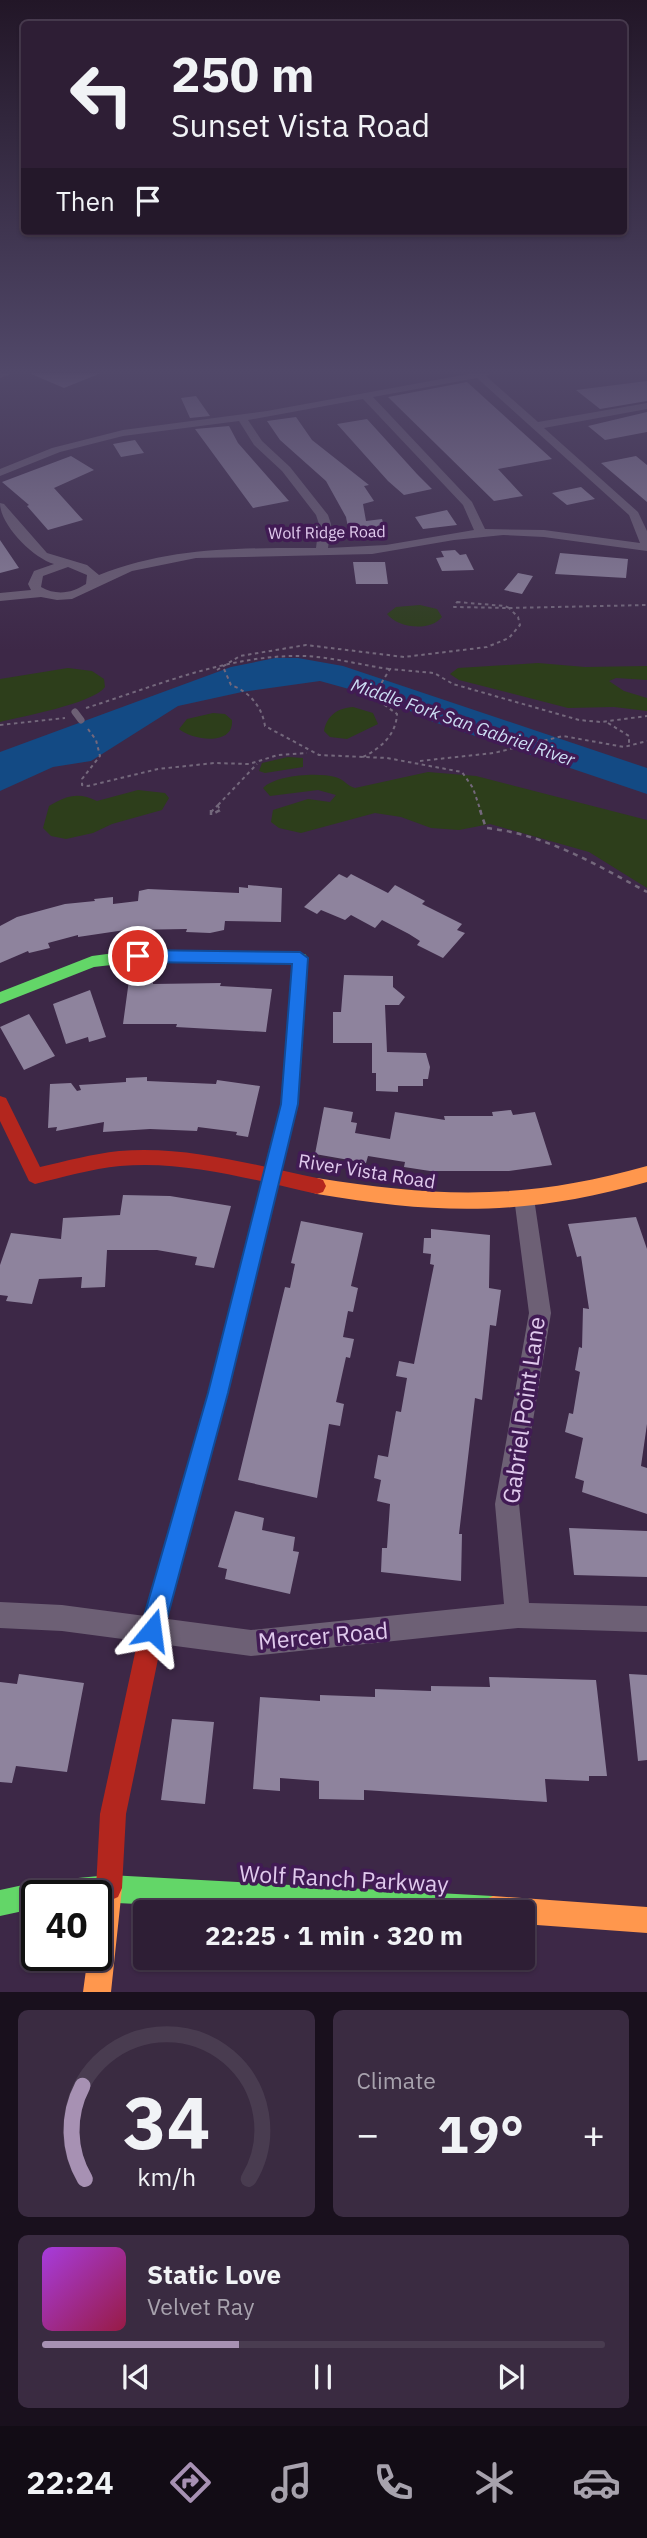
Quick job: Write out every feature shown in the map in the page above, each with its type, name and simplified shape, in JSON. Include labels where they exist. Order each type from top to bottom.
[{"type":"street","points":[[0,473],[17,466]]},
{"type":"street","points":[[283,466],[322,515],[325,524],[322,549]]},
{"type":"street","points":[[432,466],[468,504],[481,533]]},
{"type":"street","points":[[580,466],[634,514],[647,546]]},
{"type":"street","points":[[0,506],[41,555],[63,565],[124,568]]},
{"type":"street","name":"Wolf Ridge Road","points":[[0,596],[41,593],[68,596],[86,590],[93,582],[124,568],[224,550],[372,550],[481,533],[520,532],[647,546]]},
{"type":"street","points":[[41,555],[36,589],[41,593]]},
{"type":"street","points":[[0,596],[63,565]]},
{"type":"street","points":[[85,568],[93,574],[93,582]]},
{"type":"street","points":[[0,998],[92,962],[138,956],[300,958],[290,1104],[218,1393],[152,1630],[113,1814],[109,1880]]},
{"type":"street","name":"River Vista Road","points":[[0,1103],[35,1176],[108,1160],[182,1161],[378,1198],[431,1204],[525,1205],[581,1195],[647,1174]]},
{"type":"street","name":"Gabriel Point Lane","points":[[518,1615],[507,1504],[540,1313],[525,1205]]},
{"type":"street","name":"Mercer Road","points":[[0,1615],[62,1618],[251,1643],[518,1615],[647,1619]]},
{"type":"street","name":"Wolf Ranch Parkway","points":[[112,1888],[342,1899],[647,1920]]},
{"type":"street","name":"Wolf Ranch Parkway","points":[[0,1903],[21,1898]]},
{"type":"street","points":[[97,1992],[99,1971]]},
{"type":"lane","points":[[75,712],[81,720]]},
{"type":"path","points":[[217,670],[248,654],[306,645],[404,657],[487,647],[509,638],[520,625],[518,617],[508,608],[466,602],[453,605],[462,608],[508,608],[647,605]]},
{"type":"path","points":[[56,719],[181,677],[260,658],[290,655],[434,673],[446,681],[579,720],[606,722],[647,716]]},
{"type":"path","points":[[224,669],[231,685],[262,709],[264,723],[269,729],[310,753]]},
{"type":"path","points":[[361,757],[381,747],[397,722],[397,714],[379,701],[385,676],[390,669]]},
{"type":"path","points":[[0,725],[56,719],[81,720],[96,740],[100,756],[82,779],[82,785],[97,786],[158,769],[260,761],[278,755],[310,753],[411,761],[465,774],[486,828],[506,830],[565,848],[647,892]]},
{"type":"path","points":[[606,722],[629,736],[629,746]]},
{"type":"path","points":[[411,761],[497,752],[564,736],[629,746],[647,741]]},
{"type":"path","points":[[218,805],[260,761]]},
{"type":"green space","points":[[420,605],[437,609],[442,617],[430,625],[414,626],[392,619],[387,614],[396,607]]},
{"type":"green space","points":[[538,663],[585,667],[647,666],[647,680],[616,678],[609,681],[624,691],[647,698],[647,711],[614,707],[568,708],[459,680],[450,674],[458,668]]},
{"type":"green space","points":[[68,668],[92,671],[104,679],[105,687],[98,693],[72,704],[0,722],[0,679]]},
{"type":"green space","points":[[353,707],[373,713],[378,724],[347,739],[330,737],[324,731],[331,717],[338,711]]},
{"type":"green space","points":[[213,713],[225,714],[232,720],[231,729],[220,738],[202,738],[179,729],[187,719]]},
{"type":"green space","points":[[288,757],[303,758],[303,767],[265,773],[259,771],[262,763]]},
{"type":"green space","points":[[428,772],[476,776],[647,820],[647,888],[589,852],[490,824],[459,830],[431,828],[401,817],[375,813],[301,833],[279,828],[271,822],[273,810],[308,799],[330,802],[336,795],[318,790],[270,796],[263,788],[277,780],[318,775],[341,779],[355,788]]},
{"type":"green space","points":[[138,790],[165,793],[169,798],[162,810],[112,824],[93,833],[66,839],[51,836],[43,828],[49,806],[62,799],[79,796],[97,801]]},
{"type":"water","name":"Middle Fork San Gabriel River","points":[[275,658],[298,658],[343,666],[647,768],[647,794],[431,721],[385,699],[320,681],[242,692],[178,706],[91,761],[53,767],[0,791],[0,752],[231,667]]},
{"type":"building","points":[[45,466],[87,466],[94,470],[54,488],[83,520],[48,530],[27,506],[29,505],[2,482]]},
{"type":"building","points":[[222,466],[258,466],[289,501],[253,508]]},
{"type":"building","points":[[309,466],[345,466],[369,485],[364,486],[374,501],[363,504],[366,521],[382,519],[386,534],[350,538],[346,517],[326,481]]},
{"type":"building","points":[[375,466],[410,466],[432,489],[404,495]]},
{"type":"building","points":[[458,466],[514,466],[498,469],[523,496],[494,501]]},
{"type":"building","points":[[604,466],[647,466],[647,502]]},
{"type":"building","points":[[581,487],[595,499],[567,505],[552,493]]},
{"type":"building","points":[[447,510],[457,525],[423,529],[415,517]]},
{"type":"building","points":[[0,540],[19,568],[0,573]]},
{"type":"building","points":[[455,550],[460,555],[466,554],[474,570],[442,571],[436,558],[444,557],[441,551]]},
{"type":"building","points":[[560,553],[628,559],[626,578],[555,574]]},
{"type":"building","points":[[353,562],[385,562],[388,584],[356,584]]},
{"type":"building","points":[[518,573],[533,576],[522,594],[504,590]]},
{"type":"building","points":[[339,874],[347,878],[351,874],[388,893],[395,885],[425,901],[422,904],[462,924],[457,930],[465,933],[443,958],[417,945],[420,941],[382,920],[375,928],[351,915],[345,920],[321,910],[317,914],[304,907]]},
{"type":"building","points":[[248,885],[282,888],[281,922],[225,921],[224,930],[210,933],[186,932],[187,929],[125,930],[78,935],[48,943],[50,948],[29,953],[28,951],[0,963],[0,926],[17,917],[65,904],[95,901],[94,899],[113,897],[113,904],[138,901],[139,891],[148,889],[239,893],[239,887],[248,888]]},
{"type":"building","points":[[344,975],[393,976],[393,987],[405,997],[399,1005],[385,1005],[387,1052],[426,1053],[430,1067],[428,1079],[423,1079],[423,1086],[398,1086],[398,1092],[376,1091],[376,1073],[372,1073],[372,1043],[333,1043],[333,1012],[341,1012]]},
{"type":"building","points":[[129,980],[153,980],[153,984],[221,983],[220,986],[272,989],[266,1032],[176,1027],[177,1024],[123,1024]]},
{"type":"building","points":[[90,990],[106,1037],[89,1042],[88,1037],[66,1044],[53,1004]]},
{"type":"building","points":[[29,1014],[55,1056],[24,1070],[0,1027]]},
{"type":"building","points":[[147,1077],[147,1081],[216,1084],[217,1080],[260,1086],[248,1137],[236,1135],[237,1132],[198,1127],[197,1131],[150,1129],[103,1132],[104,1122],[56,1131],[57,1127],[48,1128],[50,1084],[71,1083],[77,1091],[81,1090],[79,1085],[126,1082],[126,1078]]},
{"type":"building","points":[[324,1107],[353,1112],[351,1122],[357,1123],[355,1133],[390,1139],[395,1112],[445,1120],[444,1116],[493,1116],[492,1112],[511,1110],[513,1115],[535,1112],[552,1165],[509,1171],[430,1171],[404,1167],[405,1162],[368,1156],[366,1163],[315,1154]]},
{"type":"building","points":[[123,1195],[170,1196],[231,1206],[214,1268],[195,1265],[197,1257],[157,1250],[107,1250],[105,1287],[81,1288],[82,1277],[39,1279],[32,1304],[6,1301],[8,1296],[0,1295],[0,1265],[11,1233],[61,1239],[63,1218],[120,1215]]},
{"type":"building","points":[[636,1217],[647,1249],[647,1424],[641,1466],[647,1468],[647,1514],[582,1492],[584,1481],[575,1478],[583,1438],[565,1432],[569,1413],[573,1414],[580,1372],[575,1370],[579,1347],[582,1348],[583,1308],[589,1309],[581,1256],[577,1257],[568,1224]]},
{"type":"building","points":[[301,1221],[363,1233],[351,1286],[358,1288],[353,1312],[348,1311],[343,1337],[354,1339],[350,1358],[346,1357],[336,1402],[344,1404],[340,1426],[329,1424],[317,1498],[238,1480],[285,1287],[290,1288],[295,1264],[291,1263]]},
{"type":"building","points":[[431,1229],[490,1235],[489,1288],[501,1290],[496,1326],[490,1325],[482,1400],[475,1398],[459,1534],[462,1534],[461,1581],[381,1572],[382,1548],[387,1548],[390,1504],[377,1501],[381,1480],[374,1478],[378,1455],[388,1457],[396,1411],[401,1412],[407,1378],[396,1376],[399,1361],[414,1364],[434,1265],[430,1264],[431,1254],[423,1253],[424,1238],[431,1238]]},
{"type":"building","points":[[235,1511],[264,1518],[262,1530],[295,1537],[293,1551],[299,1552],[290,1594],[225,1579],[227,1569],[218,1567]]},
{"type":"building","points":[[569,1528],[647,1531],[647,1577],[574,1575]]},
{"type":"building","points":[[19,1674],[84,1683],[67,1772],[16,1766],[12,1783],[0,1782],[0,1682],[17,1684]]},
{"type":"building","points":[[629,1674],[647,1675],[647,1760],[638,1761]]},
{"type":"building","points":[[489,1677],[596,1680],[607,1776],[589,1776],[589,1781],[545,1779],[547,1802],[364,1790],[364,1800],[319,1799],[319,1781],[280,1778],[280,1791],[253,1789],[260,1697],[320,1701],[320,1695],[375,1697],[375,1689],[431,1691],[431,1686],[490,1687]]},
{"type":"building","points":[[172,1719],[214,1722],[205,1804],[161,1800]]},
{"type":"traffic: fast","points":[[0,998],[92,962],[137,956],[300,958],[294,1051]]},
{"type":"traffic: fast","points":[[112,1888],[328,1900]]},
{"type":"traffic: fast","points":[[0,1903],[21,1898]]},
{"type":"traffic: slow","points":[[182,1523],[218,1393],[290,1104],[294,1051]]},
{"type":"traffic: slow","points":[[317,1186],[403,1199],[483,1202],[563,1195],[647,1174]]},
{"type":"traffic: slow","points":[[535,1912],[647,1920]]},
{"type":"traffic: slow","points":[[97,1992],[99,1971]]},
{"type":"traffic: jam","points":[[0,1103],[35,1176],[106,1160],[154,1158],[224,1167],[317,1186]]},
{"type":"traffic: jam","points":[[109,1880],[113,1814],[152,1630],[182,1523]]},
{"type":"route","points":[[138,956],[300,958],[290,1104],[218,1393],[152,1630]]}]
